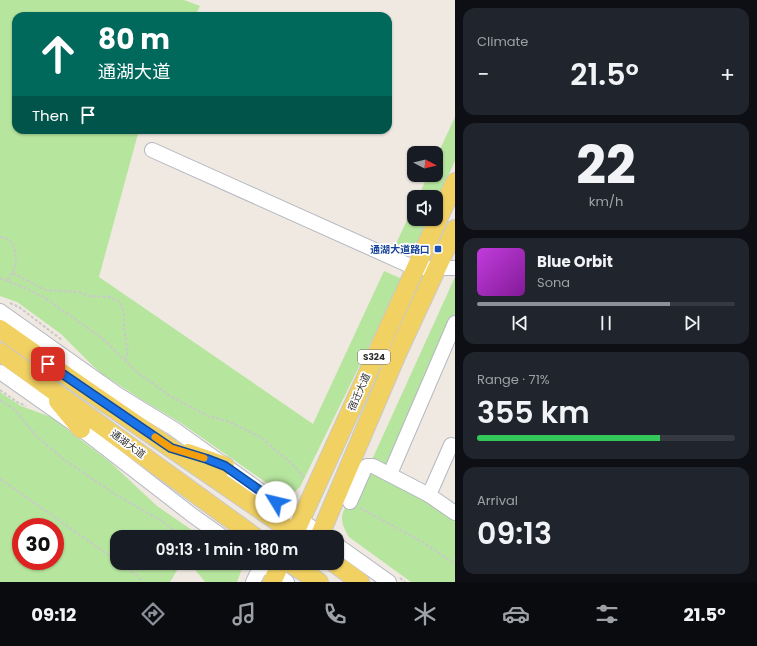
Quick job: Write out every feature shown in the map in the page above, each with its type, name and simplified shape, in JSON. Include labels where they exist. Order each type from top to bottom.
[{"type":"main road","name":"宿迁大道","points":[[298,530],[315,489],[455,182]]},
{"type":"main road","name":"宿迁大道","points":[[324,530],[397,354],[455,229]]},
{"type":"main road","name":"通湖大道","points":[[0,329],[228,487],[294,530]]},
{"type":"main road","name":"通湖大道","points":[[0,352],[246,530]]},
{"type":"main road","points":[[44,383],[81,429]]},
{"type":"main road","points":[[171,448],[225,466]]},
{"type":"main road","points":[[212,505],[223,510],[228,510],[232,507],[234,498],[228,487]]},
{"type":"main road","points":[[300,570],[319,582]]},
{"type":"main road","points":[[344,570],[360,582]]},
{"type":"street","points":[[152,150],[415,268],[455,268]]},
{"type":"street","points":[[0,311],[117,394],[174,430],[225,466],[295,530]]},
{"type":"street","points":[[390,474],[455,323]]},
{"type":"street","points":[[0,372],[81,429],[214,530]]},
{"type":"street","points":[[428,495],[451,445],[455,446]]},
{"type":"street","points":[[350,502],[365,468],[367,466],[373,466],[428,495],[455,513]]},
{"type":"street","points":[[344,550],[389,582]]},
{"type":"street","points":[[253,582],[273,571]]},
{"type":"path","points":[[0,237],[8,240],[14,248],[16,259],[13,273],[6,281]]},
{"type":"path","points":[[13,273],[45,290],[79,292],[88,296],[109,297],[120,302],[124,312],[124,329],[128,351],[125,361]]},
{"type":"path","points":[[0,278],[25,288],[44,298],[103,339],[137,372],[170,396],[208,416],[230,422],[260,437],[289,461],[315,489]]},
{"type":"path","points":[[0,400],[15,410],[36,436],[62,458],[116,495],[160,520],[174,530]]},
{"type":"path","points":[[0,479],[110,556]]},
{"type":"path","points":[[350,502],[421,541],[455,564]]},
{"type":"path","points":[[129,570],[139,577],[142,582]]},
{"type":"green space","points":[[0,0],[184,0],[200,6],[197,12],[12,12],[12,134],[138,134],[99,277],[313,424],[384,271],[402,279],[300,487],[293,493],[284,495],[181,423],[102,374],[61,334],[17,302],[0,296]]},
{"type":"green space","points":[[455,117],[455,161],[442,190],[421,190],[425,182],[443,182],[443,146],[442,146]]},
{"type":"green space","points":[[407,220],[407,226],[425,226],[412,254],[395,246]]},
{"type":"green space","points":[[455,277],[455,314],[385,477],[455,517],[455,582],[411,582],[349,537],[344,526],[342,515],[345,508],[351,506]]},
{"type":"green space","points":[[0,392],[21,406],[51,417],[110,462],[157,506],[192,530],[110,530],[110,570],[177,570],[170,582],[0,582]]},
{"type":"green space","points":[[195,570],[242,570],[237,582],[205,582]]},
{"type":"slow traffic","points":[[155,437],[171,448],[204,458]]},
{"type":"place","name":"通湖大道路口","points":[[438,249]]},
{"type":"route","points":[[48,364],[171,448],[225,466],[276,502]]}]
